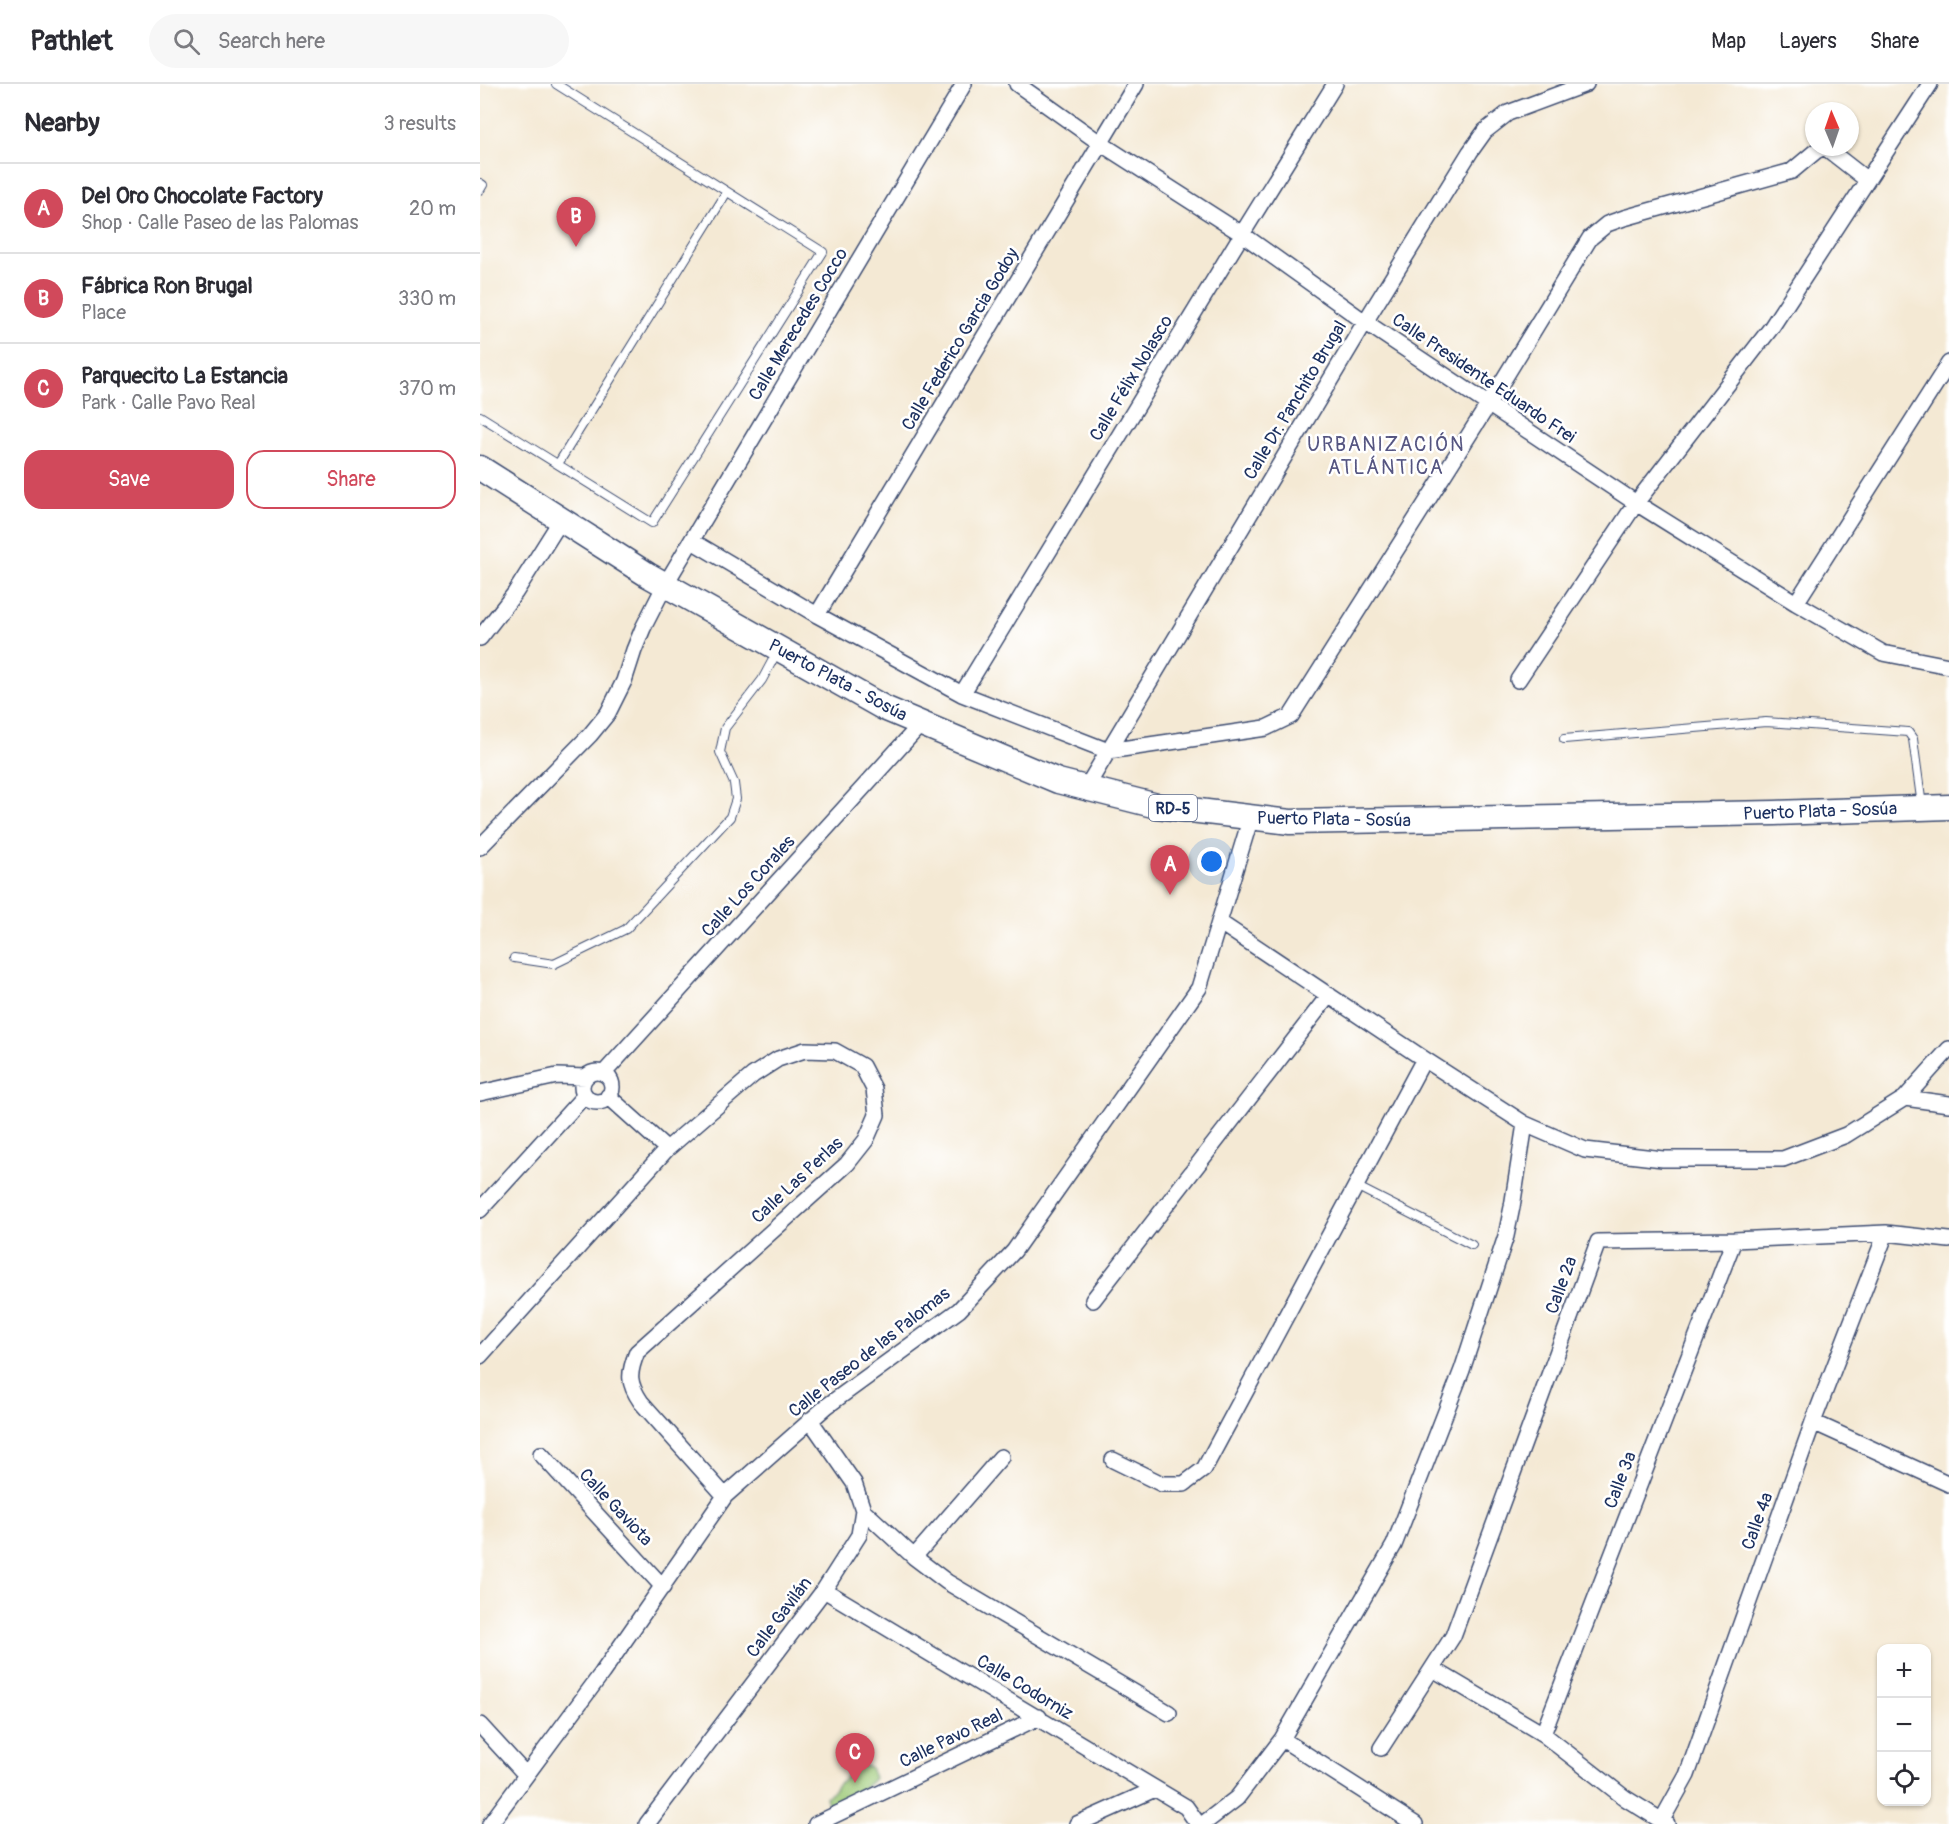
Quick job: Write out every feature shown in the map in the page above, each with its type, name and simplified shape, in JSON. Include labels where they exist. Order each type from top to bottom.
[{"type":"main road","name":"Puerto Plata - Sosúa","points":[[480,468],[665,585],[884,708],[1058,781],[1157,806],[1290,822],[1775,813],[1949,807]]},
{"type":"street","name":"Calle Merecedes Cocco","points":[[480,847],[608,714],[624,681],[633,650],[665,585],[964,84]]},
{"type":"street","name":"Calle Presidente Eduardo Frei","points":[[1017,84],[1100,143],[1242,234],[1365,322],[1488,405],[1636,503],[1796,603],[1883,653],[1949,666]]},
{"type":"street","name":"Calle Federico Garcia Godoy","points":[[817,615],[1136,84]]},
{"type":"street","name":"Calle Félix Nolasco","points":[[962,694],[1335,84]]},
{"type":"street","name":"Calle Dr. Panchito Brugal","points":[[1086,788],[1365,322],[1470,152],[1485,131],[1508,113],[1586,84]]},
{"type":"street","points":[[1518,680],[1636,503],[1771,328],[1930,84]]},
{"type":"street","points":[[692,541],[817,615],[962,694],[1108,752],[1266,728],[1291,716],[1488,405],[1590,238],[1606,224],[1624,218],[1792,171],[1815,151],[1822,148],[1826,148],[1867,180]]},
{"type":"street","points":[[1796,603],[1949,363]]},
{"type":"street","points":[[480,638],[515,592],[561,520]]},
{"type":"street","name":"Calle Los Corales","points":[[604,1073],[921,724]]},
{"type":"street","name":"Calle Paseo de las Palomas","points":[[490,1824],[663,1587],[725,1496],[826,1406],[959,1310],[1014,1251],[1199,988],[1251,817]]},
{"type":"street","points":[[1219,922],[1525,1124],[1585,1150],[1663,1159],[1783,1159],[1846,1135],[1905,1098],[1949,1049]]},
{"type":"street","points":[[1093,1300],[1329,995]]},
{"type":"street","name":"Calle Las Perlas","points":[[480,1356],[667,1149],[753,1075],[778,1059],[805,1050],[835,1052],[862,1066],[874,1089],[877,1115],[866,1140],[847,1164],[637,1352],[630,1369],[632,1388],[641,1402],[725,1496]]},
{"type":"street","points":[[1113,1460],[1162,1484],[1184,1484],[1204,1470],[1424,1059]]},
{"type":"street","points":[[591,1073],[604,1073],[611,1084],[608,1096],[603,1100],[590,1100],[582,1090],[582,1083],[591,1073]]},
{"type":"street","points":[[480,1093],[557,1076],[586,1077]]},
{"type":"street","points":[[480,1210],[585,1095]]},
{"type":"street","points":[[608,1096],[667,1149]]},
{"type":"street","points":[[1905,1098],[1949,1104]]},
{"type":"street","points":[[1203,1824],[1237,1798],[1282,1738],[1394,1545],[1462,1370],[1506,1236],[1525,1124]]},
{"type":"street","name":"Calle 2ª","points":[[1432,1669],[1453,1636],[1598,1242],[1734,1240],[1886,1233],[1949,1240]]},
{"type":"street","name":"Calle 4ª","points":[[1665,1822],[1686,1775],[1813,1422],[1886,1233]]},
{"type":"street","name":"Calle 3ª","points":[[1543,1734],[1734,1240]]},
{"type":"street","points":[[810,1420],[854,1483],[863,1510],[914,1557],[947,1582],[1169,1713]]},
{"type":"street","points":[[1813,1422],[1949,1484]]},
{"type":"street","name":"Calle Gaviota","points":[[541,1454],[663,1587]]},
{"type":"street","points":[[914,1557],[1001,1457]]},
{"type":"street","name":"Calle Gavilán","points":[[647,1824],[824,1590],[859,1535],[863,1510]]},
{"type":"street","name":"Calle Codorniz","points":[[824,1590],[1186,1807],[1198,1824]]},
{"type":"street","points":[[1381,1748],[1432,1669],[1543,1734],[1625,1798],[1665,1822]]},
{"type":"street","name":"Calle Pavo Real","points":[[816,1824],[1039,1718]]},
{"type":"street","points":[[480,1725],[525,1775]]},
{"type":"street","points":[[1282,1738],[1415,1824]]},
{"type":"street","points":[[1077,1824],[1155,1789]]},
{"type":"lane","points":[[480,416],[652,523],[823,252],[556,84]]},
{"type":"lane","points":[[480,183],[483,185],[480,190]]},
{"type":"lane","points":[[558,464],[727,192]]},
{"type":"lane","points":[[514,958],[554,964],[626,929],[730,818],[736,799],[734,783],[720,752],[725,728],[762,680],[779,649]]},
{"type":"lane","points":[[1564,739],[1766,722],[1908,732],[1913,739],[1922,807]]},
{"type":"lane","points":[[1356,1186],[1472,1245]]},
{"type":"green space","points":[[858,1764],[870,1767],[874,1778],[854,1794],[828,1804],[826,1797]]},
{"type":"place","name":"Fábrica Ron Brugal","points":[[576,247]]},
{"type":"place","name":"Del Oro Chocolate Factory","points":[[1170,895]]},
{"type":"place","name":"Parquecito La Estancia","points":[[855,1783]]},
{"type":"district","name":"URBANIZACIÓN ATLÁNTICA","points":[[1386,456]]}]
